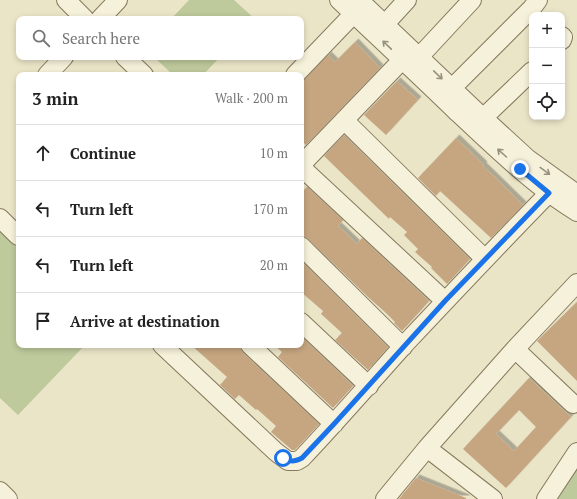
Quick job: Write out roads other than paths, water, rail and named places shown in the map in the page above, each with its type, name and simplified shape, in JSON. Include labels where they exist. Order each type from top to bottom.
[{"type":"street","points":[[66,0],[82,16]]},
{"type":"street","points":[[103,16],[118,0]]},
{"type":"street","points":[[339,0],[359,6],[384,24],[410,58],[452,88],[527,158],[577,194]]},
{"type":"street","points":[[384,24],[407,0]]},
{"type":"street","points":[[304,163],[344,120],[472,0]]},
{"type":"street","points":[[359,6],[514,164],[549,193],[577,212]]},
{"type":"street","points":[[298,72],[359,6]]},
{"type":"street","points":[[452,88],[537,8]]},
{"type":"street","points":[[50,72],[61,60]]},
{"type":"street","points":[[128,60],[141,72]]},
{"type":"street","points":[[483,118],[529,74]]},
{"type":"street","points":[[344,120],[486,259]]},
{"type":"street","points":[[304,169],[445,301]]},
{"type":"street","points":[[165,348],[276,452],[288,461],[297,461],[302,458],[334,424],[445,301],[549,193]]},
{"type":"street","points":[[0,218],[16,231]]},
{"type":"street","points":[[304,249],[403,347]]},
{"type":"street","points":[[385,499],[427,448],[515,349],[577,283]]},
{"type":"street","points":[[304,325],[369,386]]},
{"type":"street","points":[[253,348],[334,424]]},
{"type":"street","points":[[515,349],[573,404]]},
{"type":"street","points":[[427,448],[492,499]]},
{"type":"street","points":[[546,499],[577,452]]},
{"type":"street","points":[[0,491],[8,499]]}]
